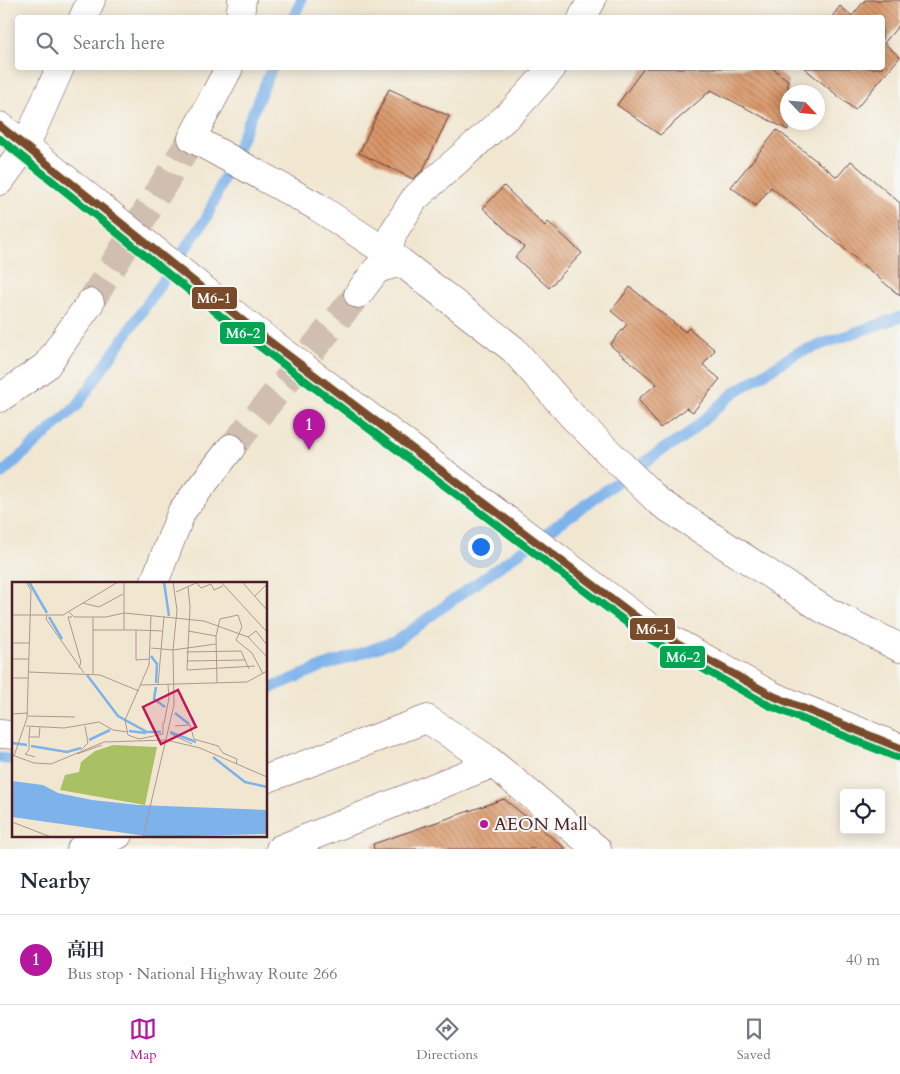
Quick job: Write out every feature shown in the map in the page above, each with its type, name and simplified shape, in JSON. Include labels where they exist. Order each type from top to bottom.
[{"type":"main road","points":[[84,15],[91,0]]},
{"type":"main road","points":[[240,15],[242,0]]},
{"type":"main road","points":[[584,15],[592,0]]},
{"type":"main road","points":[[0,181],[25,147],[59,70]]},
{"type":"main road","points":[[228,70],[192,138],[316,206],[395,257],[513,349],[572,417],[659,502],[823,609],[900,648]]},
{"type":"main road","points":[[395,257],[392,233],[415,198],[513,111],[550,70]]},
{"type":"main road","points":[[0,126],[253,329],[652,629],[773,696],[900,748]]},
{"type":"main road","points":[[358,294],[377,269],[395,257]]},
{"type":"main road","points":[[0,398],[46,366],[90,303]]},
{"type":"main road","points":[[154,582],[182,511],[231,448]]},
{"type":"main road","points":[[268,778],[427,719],[492,764],[597,849]]},
{"type":"main road","points":[[280,849],[492,764]]},
{"type":"main road","points":[[81,849],[115,836]]},
{"type":"building","points":[[865,0],[900,0],[900,24],[885,42],[885,15],[853,15]]},
{"type":"building","points":[[840,6],[851,15],[833,15]]},
{"type":"building","points":[[885,44],[900,57],[855,110],[806,70],[885,70]]},
{"type":"building","points":[[643,70],[775,70],[788,80],[788,85],[780,85],[780,126],[711,90],[660,135],[617,105]]},
{"type":"building","points":[[389,89],[449,116],[423,170],[413,179],[359,153]]},
{"type":"building","points":[[777,130],[837,177],[851,161],[900,203],[900,296],[771,187],[756,206],[731,187]]},
{"type":"building","points":[[504,186],[545,226],[548,222],[582,253],[549,288],[515,257],[524,247],[483,208]]},
{"type":"building","points":[[630,287],[685,332],[689,328],[715,350],[703,365],[720,379],[693,412],[687,408],[660,428],[638,399],[657,384],[610,345],[627,324],[611,311]]},
{"type":"building","name":"AEON Mall","points":[[504,799],[566,849],[374,849],[373,844]]},
{"type":"waterway","points":[[295,15],[301,0]]},
{"type":"waterway","points":[[0,475],[77,406],[207,217],[271,70]]},
{"type":"waterway","points":[[268,689],[321,667],[396,641],[666,447],[682,439],[735,392],[797,353],[900,317]]},
{"type":"waterway","points":[[0,758],[12,760]]},
{"type":"tunnel","points":[[90,303],[192,138]]},
{"type":"tunnel","points":[[231,448],[358,294]]},
{"type":"transit line","name":"M6-1","points":[[0,126],[253,329],[652,629],[773,696],[900,748]]},
{"type":"transit line","name":"M6-2","points":[[0,139],[247,337],[646,637],[768,705],[896,757]]},
{"type":"place","name":"高田","points":[[309,450]]},
{"type":"place","name":"AEON Mall","points":[[484,824]]}]
